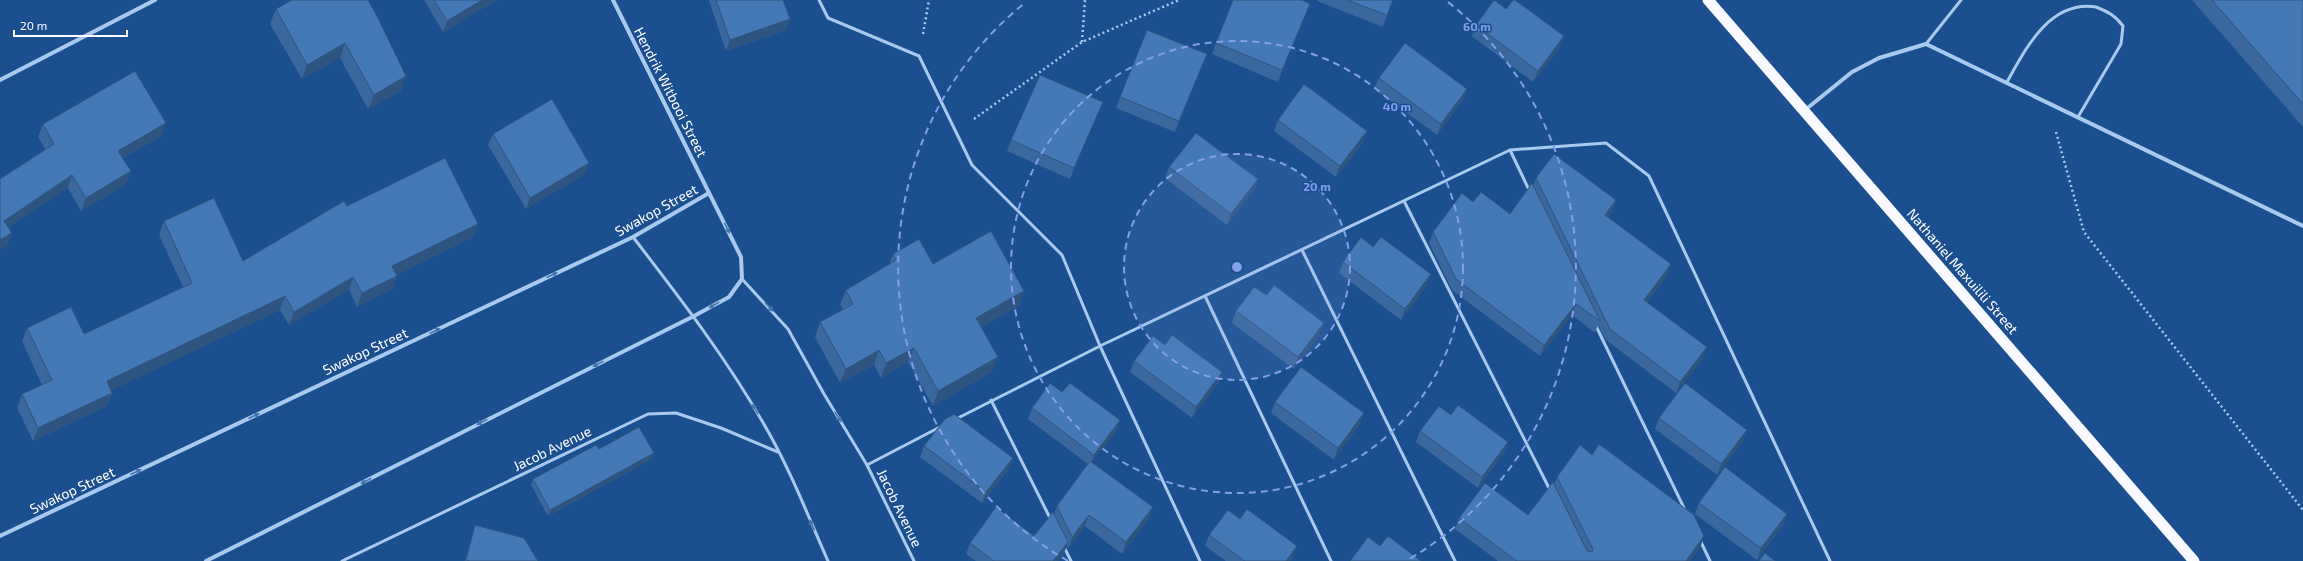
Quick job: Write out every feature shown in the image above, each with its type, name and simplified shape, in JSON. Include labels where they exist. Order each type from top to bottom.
[{"type":"highway","name":"Nathaniel Maxuilili Street","points":[[1708,0],[2194,561]]},
{"type":"street","points":[[0,80],[156,0]]},
{"type":"street","name":"Hendrik Witbooi Street","points":[[613,0],[710,193]]},
{"type":"street","points":[[1805,111],[1852,72],[1879,58],[1926,44],[2303,226]]},
{"type":"street","name":"Swakop Street","points":[[0,536],[633,237],[710,193],[741,257],[742,279]]},
{"type":"street","points":[[206,561],[694,316],[729,297],[742,279]]},
{"type":"lane","points":[[819,0],[828,18],[919,56],[972,165],[1062,255],[1100,346],[1200,561]]},
{"type":"lane","points":[[1926,44],[1961,0]]},
{"type":"lane","points":[[2070,5],[2084,2],[2114,14],[2123,26],[2121,44],[2078,117]]},
{"type":"lane","points":[[2007,82],[2036,31],[2058,10]]},
{"type":"lane","points":[[950,422],[1100,346],[1510,150],[1606,143],[1649,176],[1830,561]]},
{"type":"lane","points":[[1510,150],[1534,200]]},
{"type":"lane","points":[[1404,201],[1554,498]]},
{"type":"lane","points":[[633,237],[694,316],[766,426],[828,561]]},
{"type":"lane","points":[[1302,250],[1455,561]]},
{"type":"lane","name":"Jacob Avenue","points":[[742,279],[788,329],[867,465],[914,561]]},
{"type":"lane","points":[[1205,296],[1331,561]]},
{"type":"lane","points":[[1593,320],[1686,511]]},
{"type":"lane","points":[[991,400],[1054,526]]},
{"type":"lane","name":"Jacob Avenue","points":[[342,561],[648,414],[676,413],[721,428],[778,452]]},
{"type":"lane","points":[[867,465],[943,425]]},
{"type":"lane","points":[[1696,533],[1710,561]]},
{"type":"lane","points":[[1061,540],[1071,561]]},
{"type":"path","points":[[919,56],[929,0]]},
{"type":"path","points":[[1082,42],[1085,0]]},
{"type":"path","points":[[956,132],[1082,42],[1179,0]]},
{"type":"path","points":[[2048,102],[2084,232],[2303,510]]},
{"type":"building","points":[[292,0],[368,0],[406,76],[374,95],[345,43],[307,65],[276,9]]},
{"type":"building","points":[[434,0],[482,0],[447,21]]},
{"type":"building","points":[[716,0],[783,0],[790,19],[730,40]]},
{"type":"building","points":[[1233,0],[1302,0],[1310,4],[1282,70],[1216,43]]},
{"type":"building","points":[[1347,0],[1393,0],[1387,15]]},
{"type":"building","points":[[1494,0],[1506,9],[1513,0],[1515,0],[1564,36],[1538,71],[1476,25]]},
{"type":"building","points":[[2212,0],[2303,0],[2303,104]]},
{"type":"building","points":[[1147,30],[1207,54],[1179,121],[1120,97]]},
{"type":"building","points":[[1405,43],[1467,89],[1441,124],[1379,78]]},
{"type":"building","points":[[135,71],[166,123],[118,151],[131,171],[86,198],[72,175],[4,221],[12,233],[0,240],[0,179],[54,144],[43,124]]},
{"type":"building","points":[[1040,75],[1103,102],[1074,168],[1011,140]]},
{"type":"building","points":[[1304,84],[1367,131],[1340,166],[1278,120]]},
{"type":"building","points":[[552,99],[589,163],[530,198],[493,134]]},
{"type":"building","points":[[1196,133],[1258,179],[1231,214],[1169,167]]},
{"type":"building","points":[[1554,154],[1616,200],[1605,215],[1671,264],[1644,300],[1707,347],[1680,382],[1610,329],[1536,178]]},
{"type":"building","points":[[445,158],[478,224],[392,266],[397,276],[362,293],[353,277],[294,312],[285,296],[107,381],[112,393],[38,428],[22,394],[52,380],[27,328],[71,307],[84,334],[192,283],[164,221],[214,198],[243,261],[344,201],[347,206]]},
{"type":"building","points":[[1532,183],[1600,321],[1576,304],[1544,345],[1456,279],[1433,232],[1462,193],[1473,202],[1481,192],[1510,214]]},
{"type":"building","points":[[991,231],[1024,291],[976,318],[998,357],[938,391],[914,348],[886,363],[879,350],[846,369],[820,322],[853,304],[846,290],[896,260],[893,254],[919,239],[933,264]]},
{"type":"building","points":[[1361,237],[1373,247],[1381,237],[1431,274],[1405,309],[1343,262]]},
{"type":"building","points":[[1274,285],[1324,323],[1298,357],[1236,311],[1254,287],[1267,295]]},
{"type":"building","points":[[1172,335],[1222,372],[1196,407],[1134,361],[1153,336],[1165,345]]},
{"type":"building","points":[[1301,367],[1364,413],[1338,448],[1275,402]]},
{"type":"building","points":[[1050,383],[1062,392],[1070,383],[1120,420],[1094,455],[1032,408]]},
{"type":"building","points":[[1685,383],[1747,430],[1721,464],[1659,418]]},
{"type":"building","points":[[1458,405],[1508,442],[1482,477],[1420,431],[1439,406],[1451,415]]},
{"type":"building","points":[[954,414],[1013,458],[986,492],[924,446],[945,419]]},
{"type":"building","points":[[639,427],[654,453],[550,510],[533,479],[596,445],[599,449]]},
{"type":"building","points":[[1599,444],[1694,515],[1704,536],[1686,561],[1517,561],[1459,518],[1485,483],[1528,515],[1553,482],[1587,551],[1592,552],[1593,549],[1557,477],[1580,445],[1592,455]]},
{"type":"building","points":[[1090,461],[1153,507],[1126,542],[1089,515],[1072,537],[1057,506]]},
{"type":"building","points":[[1725,467],[1787,514],[1761,548],[1699,503]]},
{"type":"building","points":[[996,507],[1034,536],[1053,512],[1068,542],[1053,561],[994,561],[970,543]]},
{"type":"building","points":[[1247,509],[1297,546],[1286,561],[1245,561],[1209,535],[1228,510],[1240,519]]},
{"type":"building","points":[[475,525],[524,538],[538,561],[466,560]]},
{"type":"building","points":[[1388,536],[1421,561],[1350,561],[1368,537],[1380,546]]},
{"type":"building","points":[[1765,553],[1775,561],[1759,561]]}]
